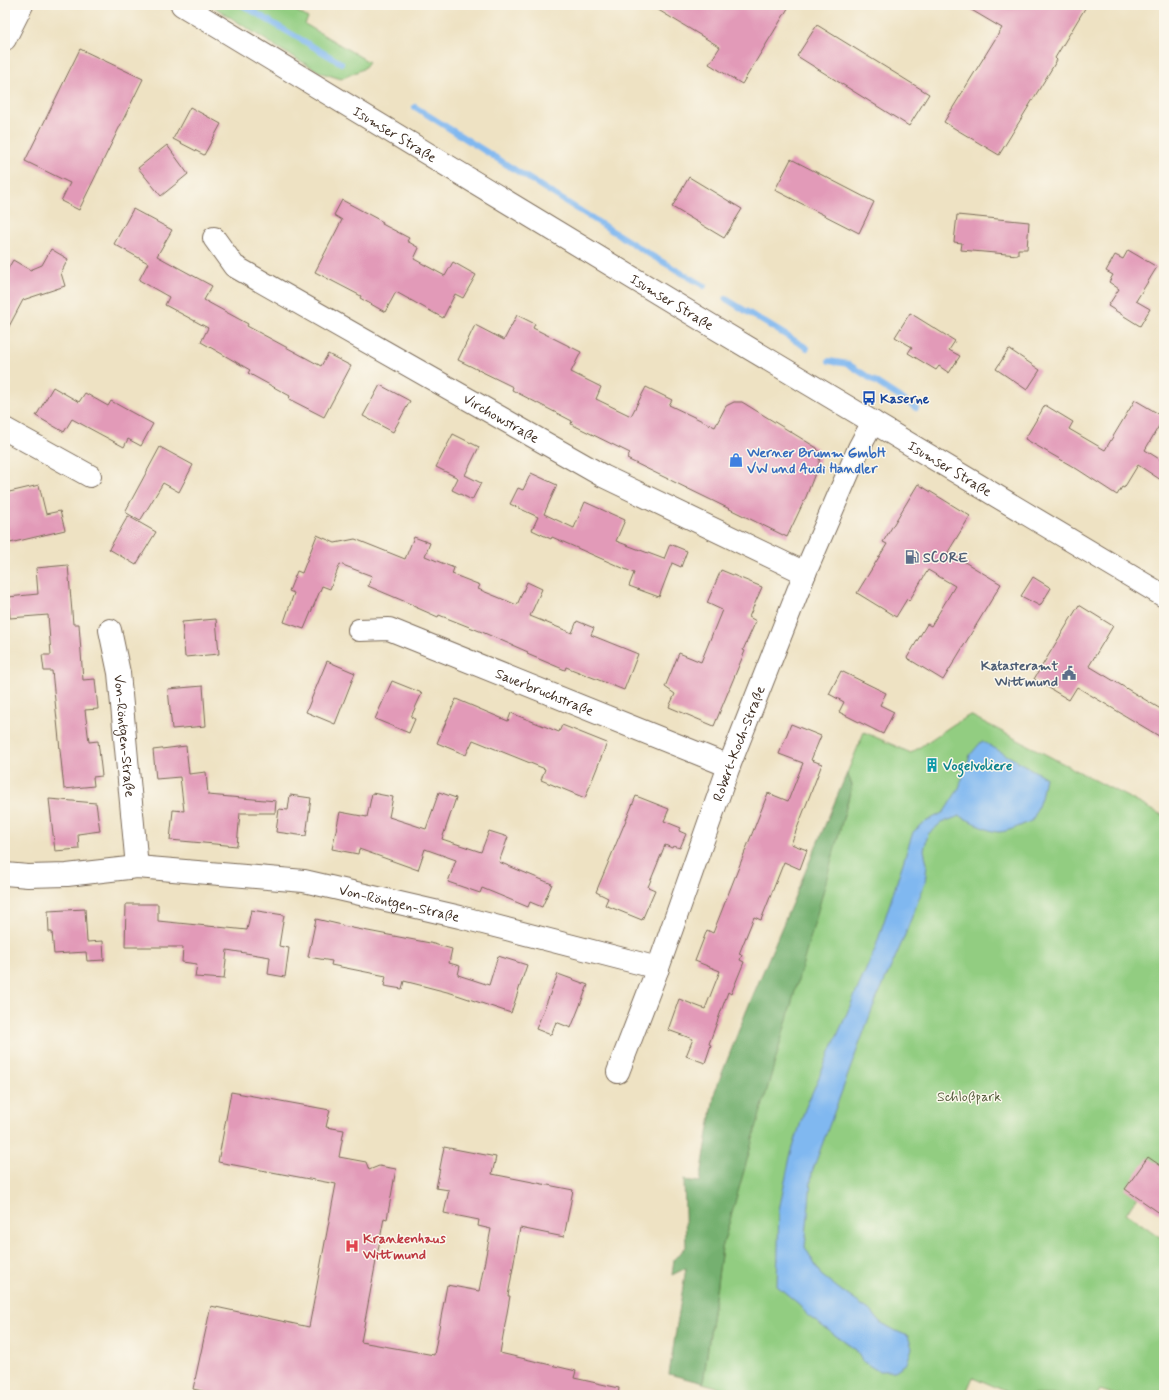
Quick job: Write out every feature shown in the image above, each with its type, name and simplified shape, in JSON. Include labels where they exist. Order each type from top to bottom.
[{"type":"street","points":[[5,39],[22,5]]},
{"type":"street","name":"Isumser Straße","points":[[182,5],[285,68],[386,127],[716,329],[1164,596]]},
{"type":"street","name":"Virchowstraße","points":[[214,238],[234,266],[569,457],[603,476],[805,573]]},
{"type":"street","name":"Robert-Koch-Straße","points":[[618,1072],[658,968],[729,766],[805,573],[859,448],[873,422]]},
{"type":"street","points":[[5,429],[90,476]]},
{"type":"street","name":"Sauerbruchstraße","points":[[359,630],[389,628],[729,766]]},
{"type":"street","name":"Von-Röntgen-Straße","points":[[110,630],[119,673],[137,867]]},
{"type":"street","name":"Von-Röntgen-Straße","points":[[5,874],[28,876],[67,875],[137,867],[304,882],[460,917],[658,968]]},
{"type":"green space","points":[[211,5],[287,5],[308,18],[305,24],[369,62],[363,69],[341,79],[322,73],[283,51]]},
{"type":"green space","name":"Schloßpark","points":[[970,715],[1164,816],[1164,1162],[1126,1213],[1164,1240],[1164,1395],[1116,1395],[1100,1390],[1097,1395],[1014,1395],[973,1377],[965,1395],[747,1395],[703,1383],[722,1248],[852,785],[847,773],[864,732],[911,753]]},
{"type":"green space","points":[[847,773],[852,785],[819,907],[722,1248],[703,1383],[669,1374],[686,1268],[672,1275],[674,1259],[686,1247],[684,1180],[700,1182],[715,1091],[746,1012]]},
{"type":"water","points":[[982,741],[1045,777],[1041,798],[1033,820],[1012,829],[998,832],[984,828],[960,816],[941,823],[928,834],[924,850],[927,864],[925,883],[903,940],[873,1007],[812,1172],[805,1247],[821,1275],[872,1312],[880,1322],[908,1336],[912,1348],[907,1363],[895,1371],[878,1371],[862,1361],[856,1350],[808,1316],[800,1305],[777,1286],[779,1210],[790,1157],[805,1109],[875,949],[913,832],[925,822],[944,812],[959,788],[970,755]]},
{"type":"building","points":[[650,5],[790,5],[742,84],[709,64],[720,47]]},
{"type":"building","points":[[963,5],[1087,5],[1055,58],[1057,60],[999,155],[944,122],[1002,28]]},
{"type":"building","points":[[817,25],[929,94],[909,126],[797,56]]},
{"type":"building","points":[[80,49],[143,79],[79,210],[61,201],[70,183],[25,161]]},
{"type":"building","points":[[190,107],[221,124],[204,155],[173,139]]},
{"type":"building","points":[[167,145],[188,174],[161,196],[138,168]]},
{"type":"building","points":[[791,159],[874,202],[859,233],[775,190]]},
{"type":"building","points":[[689,177],[742,209],[724,238],[672,207]]},
{"type":"building","points":[[342,200],[409,238],[407,241],[419,248],[414,259],[445,276],[453,262],[476,275],[463,298],[455,294],[443,318],[396,292],[385,312],[360,298],[361,296],[315,272],[342,220],[334,215]]},
{"type":"building","points":[[133,209],[172,230],[157,256],[212,286],[204,300],[248,324],[247,326],[321,366],[328,354],[351,366],[324,417],[289,399],[290,396],[248,373],[250,370],[201,342],[208,328],[165,305],[169,297],[139,280],[148,263],[114,244]]},
{"type":"building","points":[[957,215],[1029,222],[1027,249],[1018,249],[1018,255],[961,250],[962,243],[954,242]]},
{"type":"building","points":[[51,249],[68,259],[61,273],[65,286],[23,300],[5,334],[5,274],[13,260],[30,270],[42,265]]},
{"type":"building","points":[[1128,250],[1157,267],[1136,301],[1150,309],[1140,326],[1108,306],[1119,289],[1109,282],[1113,275],[1106,271],[1115,255],[1123,259]]},
{"type":"building","points":[[910,313],[955,341],[949,350],[960,356],[949,373],[939,366],[936,370],[908,353],[912,347],[895,337]]},
{"type":"building","points":[[517,315],[535,324],[533,328],[581,352],[571,372],[601,387],[596,399],[631,416],[646,387],[672,400],[669,405],[715,427],[726,406],[734,402],[742,402],[817,448],[820,455],[819,463],[806,497],[787,537],[627,459],[630,453],[571,424],[572,421],[512,390],[513,387],[458,360],[475,325],[504,340]]},
{"type":"building","points":[[1009,349],[1040,370],[1027,390],[996,369]]},
{"type":"building","points":[[380,385],[410,401],[393,432],[363,416]]},
{"type":"building","points":[[53,387],[79,402],[85,393],[108,406],[111,401],[153,424],[141,446],[128,439],[124,447],[72,419],[64,432],[36,416]]},
{"type":"building","points":[[1135,400],[1164,417],[1145,450],[1164,462],[1164,482],[1138,465],[1124,488],[1122,487],[1117,495],[1077,469],[1025,439],[1045,405],[1073,422],[1069,429],[1105,450]]},
{"type":"building","points":[[453,434],[479,447],[465,475],[481,483],[472,500],[452,490],[458,478],[436,467]]},
{"type":"building","points":[[160,447],[193,465],[179,492],[163,483],[140,521],[125,512]]},
{"type":"building","points":[[531,473],[557,485],[544,514],[574,528],[585,502],[625,520],[616,541],[664,559],[670,544],[687,551],[681,567],[672,563],[659,597],[629,586],[634,573],[552,537],[551,539],[532,530],[538,517],[510,504],[518,488],[523,490]]},
{"type":"building","points":[[918,484],[970,516],[948,552],[1001,584],[943,680],[907,658],[927,624],[931,626],[955,586],[928,570],[909,601],[907,599],[896,617],[857,593],[887,544],[883,542]]},
{"type":"building","points":[[39,485],[46,514],[60,511],[65,530],[10,543],[5,523],[5,493]]},
{"type":"building","points":[[128,516],[156,532],[136,565],[109,549]]},
{"type":"building","points":[[317,535],[335,543],[355,539],[405,559],[414,537],[430,543],[425,556],[454,568],[452,574],[480,585],[478,589],[517,605],[527,582],[542,589],[530,616],[572,633],[577,621],[594,628],[591,635],[638,654],[624,690],[566,667],[565,670],[527,654],[528,652],[482,632],[439,615],[438,617],[413,606],[368,586],[372,576],[340,564],[330,589],[322,586],[304,629],[284,622],[294,593],[289,591],[297,571],[302,573]]},
{"type":"building","points":[[68,565],[73,624],[79,624],[83,680],[95,679],[98,709],[85,710],[89,742],[98,741],[102,776],[93,777],[94,786],[64,789],[52,671],[44,671],[42,655],[51,655],[48,615],[10,618],[8,597],[38,594],[36,568]]},
{"type":"building","points":[[721,570],[762,587],[749,617],[756,621],[743,650],[745,651],[714,726],[669,707],[675,694],[665,687],[679,653],[701,662],[722,610],[707,603]]},
{"type":"building","points":[[1033,577],[1051,588],[1040,606],[1021,596]]},
{"type":"building","name":"Katasteramt Wittmund","points":[[1079,605],[1113,626],[1089,666],[1164,711],[1164,739],[1077,687],[1069,700],[1034,679]]},
{"type":"building","points":[[216,619],[219,654],[185,657],[182,622]]},
{"type":"building","points":[[327,661],[355,673],[335,724],[306,712]]},
{"type":"building","points":[[841,671],[886,693],[880,705],[894,712],[883,734],[839,712],[844,702],[829,694]]},
{"type":"building","points":[[392,681],[422,693],[411,717],[415,719],[409,733],[375,719]]},
{"type":"building","points":[[203,686],[206,726],[172,729],[168,689]]},
{"type":"building","points":[[456,699],[508,721],[511,713],[559,732],[562,725],[607,743],[585,798],[541,780],[545,769],[473,740],[466,755],[437,743]]},
{"type":"building","points":[[791,724],[821,736],[811,760],[822,764],[791,844],[807,850],[800,869],[784,862],[761,920],[754,917],[739,954],[742,955],[740,960],[744,962],[731,994],[728,992],[709,1044],[711,1045],[705,1063],[686,1056],[693,1039],[668,1030],[679,999],[705,1009],[720,971],[695,961],[707,930],[713,933],[768,793],[788,801],[803,763],[779,754]]},
{"type":"building","points":[[186,746],[189,774],[206,772],[208,795],[276,801],[275,813],[240,813],[237,846],[170,840],[173,810],[184,811],[180,777],[156,779],[153,750]]},
{"type":"building","points":[[439,792],[456,798],[442,839],[481,852],[489,831],[508,837],[499,862],[552,884],[542,907],[530,902],[528,907],[482,888],[480,893],[448,882],[456,860],[425,849],[418,870],[359,849],[358,854],[332,849],[340,812],[367,817],[372,793],[393,797],[389,817],[426,829]]},
{"type":"building","points":[[290,795],[311,798],[306,836],[276,832],[279,809],[288,810]]},
{"type":"building","points":[[636,796],[669,809],[664,821],[681,828],[679,831],[686,834],[680,848],[673,846],[672,848],[665,845],[648,887],[655,890],[642,920],[605,905],[608,898],[596,892]]},
{"type":"building","points":[[49,799],[96,803],[100,831],[78,834],[79,849],[55,851]]},
{"type":"building","points":[[126,904],[158,904],[158,921],[247,930],[251,910],[284,915],[279,946],[289,948],[285,977],[268,974],[270,957],[227,950],[224,979],[195,977],[197,964],[182,962],[183,947],[125,947]]},
{"type":"building","points":[[85,909],[87,942],[103,941],[104,960],[87,961],[86,952],[54,954],[52,932],[49,932],[48,911]]},
{"type":"building","points":[[316,919],[342,926],[430,943],[452,949],[449,963],[460,966],[458,975],[489,985],[498,956],[527,965],[511,1013],[451,993],[404,981],[402,989],[384,986],[386,976],[331,965],[332,961],[308,957]]},
{"type":"building","points":[[558,974],[588,985],[571,1028],[556,1022],[551,1035],[536,1029]]},
{"type":"building","name":"Krankenhaus Wittmund","points":[[231,1092],[330,1110],[326,1127],[344,1130],[339,1157],[366,1162],[369,1170],[379,1166],[396,1169],[387,1219],[384,1218],[361,1342],[434,1355],[447,1285],[479,1291],[491,1229],[478,1226],[479,1220],[444,1213],[449,1190],[436,1188],[444,1147],[496,1157],[492,1174],[573,1190],[564,1237],[520,1228],[500,1353],[576,1371],[574,1378],[619,1388],[618,1395],[220,1395],[193,1389],[211,1306],[309,1327],[336,1184],[218,1162]]},
{"type":"building","points":[[1148,1157],[1164,1168],[1164,1216],[1125,1189]]},
{"type":"waterway","points":[[242,5],[341,63]]},
{"type":"waterway","points":[[415,107],[649,254],[704,286]]},
{"type":"waterway","points":[[726,299],[807,348]]},
{"type":"waterway","points":[[829,361],[848,364],[916,408]]},
{"type":"place","name":"Kaserne","points":[[869,398]]},
{"type":"place","name":"Werner Brumm GmbH VW und Audi Handler","points":[[736,460]]},
{"type":"place","name":"SCORE","points":[[912,557]]},
{"type":"place","name":"Katasteramt Wittmund","points":[[1069,673]]},
{"type":"place","name":"Vogelvoliere","points":[[932,765]]},
{"type":"place","name":"Krankenhaus Wittmund","points":[[352,1246]]}]
